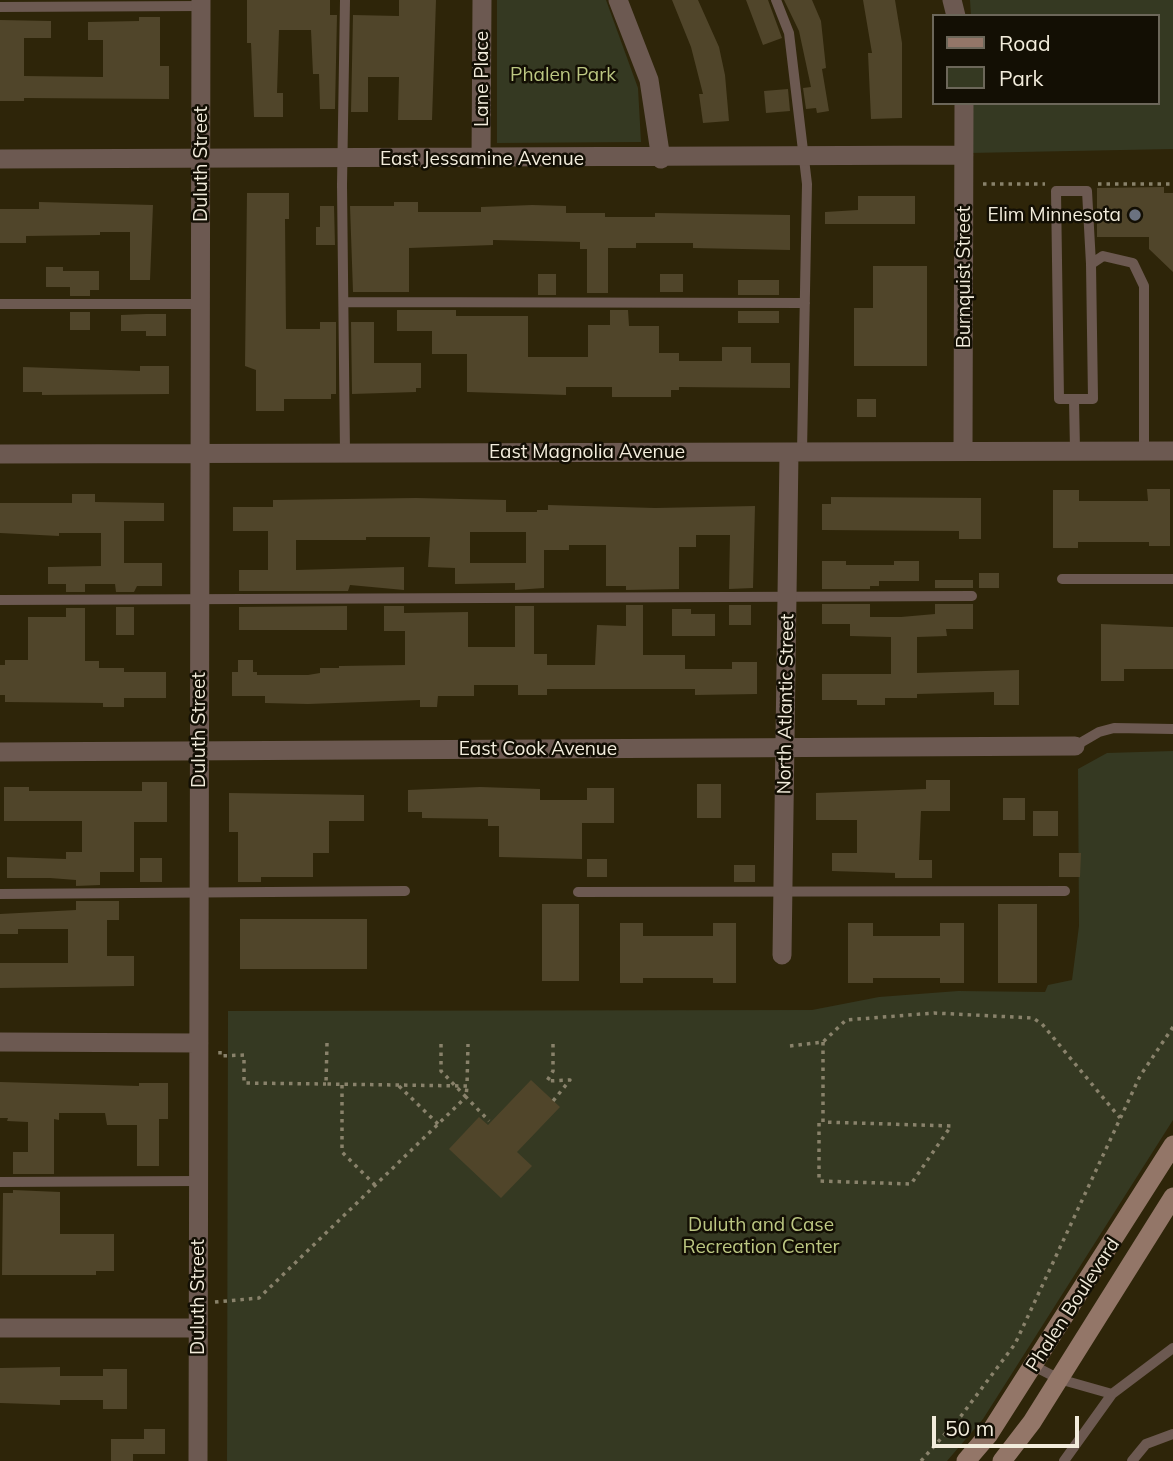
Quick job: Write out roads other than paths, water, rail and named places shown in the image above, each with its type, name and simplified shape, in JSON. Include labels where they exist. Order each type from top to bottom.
[{"type":"main road","name":"Phalen Boulevard","points":[[966,1461],[989,1434],[1034,1366],[1173,1145]]},
{"type":"main road","name":"Phalen Boulevard","points":[[1002,1461],[1059,1379],[1173,1197]]},
{"type":"street","name":"Lane Place","points":[[481,159],[482,0]]},
{"type":"street","points":[[618,0],[649,80],[661,159]]},
{"type":"street","name":"Duluth Street","points":[[198,1461],[201,3]]},
{"type":"street","name":"Burnquist Street","points":[[963,450],[964,105]]},
{"type":"street","name":"East Jessamine Avenue","points":[[0,159],[661,159],[964,155]]},
{"type":"street","name":"East Magnolia Avenue","points":[[0,454],[1173,451]]},
{"type":"street","name":"North Atlantic Street","points":[[782,955],[787,596],[795,452]]},
{"type":"street","name":"East Cook Avenue","points":[[0,752],[1076,746]]},
{"type":"street","points":[[0,1042],[199,1043]]},
{"type":"street","points":[[0,1328],[198,1328]]},
{"type":"lane","points":[[345,0],[342,159],[345,453]]},
{"type":"lane","points":[[776,0],[789,33],[807,184],[805,303],[795,452]]},
{"type":"lane","points":[[0,7],[201,3]]},
{"type":"lane","points":[[1056,191],[1087,191],[1091,264],[1093,400],[1059,400],[1056,191]]},
{"type":"lane","points":[[1091,264],[1103,256],[1133,263],[1144,286],[1144,450]]},
{"type":"lane","points":[[345,302],[805,303]]},
{"type":"lane","points":[[0,304],[200,304]]},
{"type":"lane","points":[[1074,400],[1076,450]]},
{"type":"lane","points":[[1062,579],[1173,579]]},
{"type":"lane","points":[[0,600],[972,596]]},
{"type":"lane","points":[[1076,746],[1099,732],[1114,728],[1173,729]]},
{"type":"lane","points":[[0,894],[405,891]]},
{"type":"lane","points":[[578,892],[1065,891]]},
{"type":"lane","points":[[0,1182],[198,1181]]},
{"type":"lane","points":[[1064,1461],[1112,1394],[1173,1348]]},
{"type":"lane","points":[[1034,1366],[1059,1379],[1112,1394]]},
{"type":"lane","points":[[1132,1461],[1146,1444],[1173,1434]]},
{"type":"place","name":"Elim Minnesota","points":[[1135,215]]},
{"type":"park label","name":"Phalen Park","points":[[563,75]]},
{"type":"park label","name":"Duluth and Case Recreation Center","points":[[761,1236]]}]
